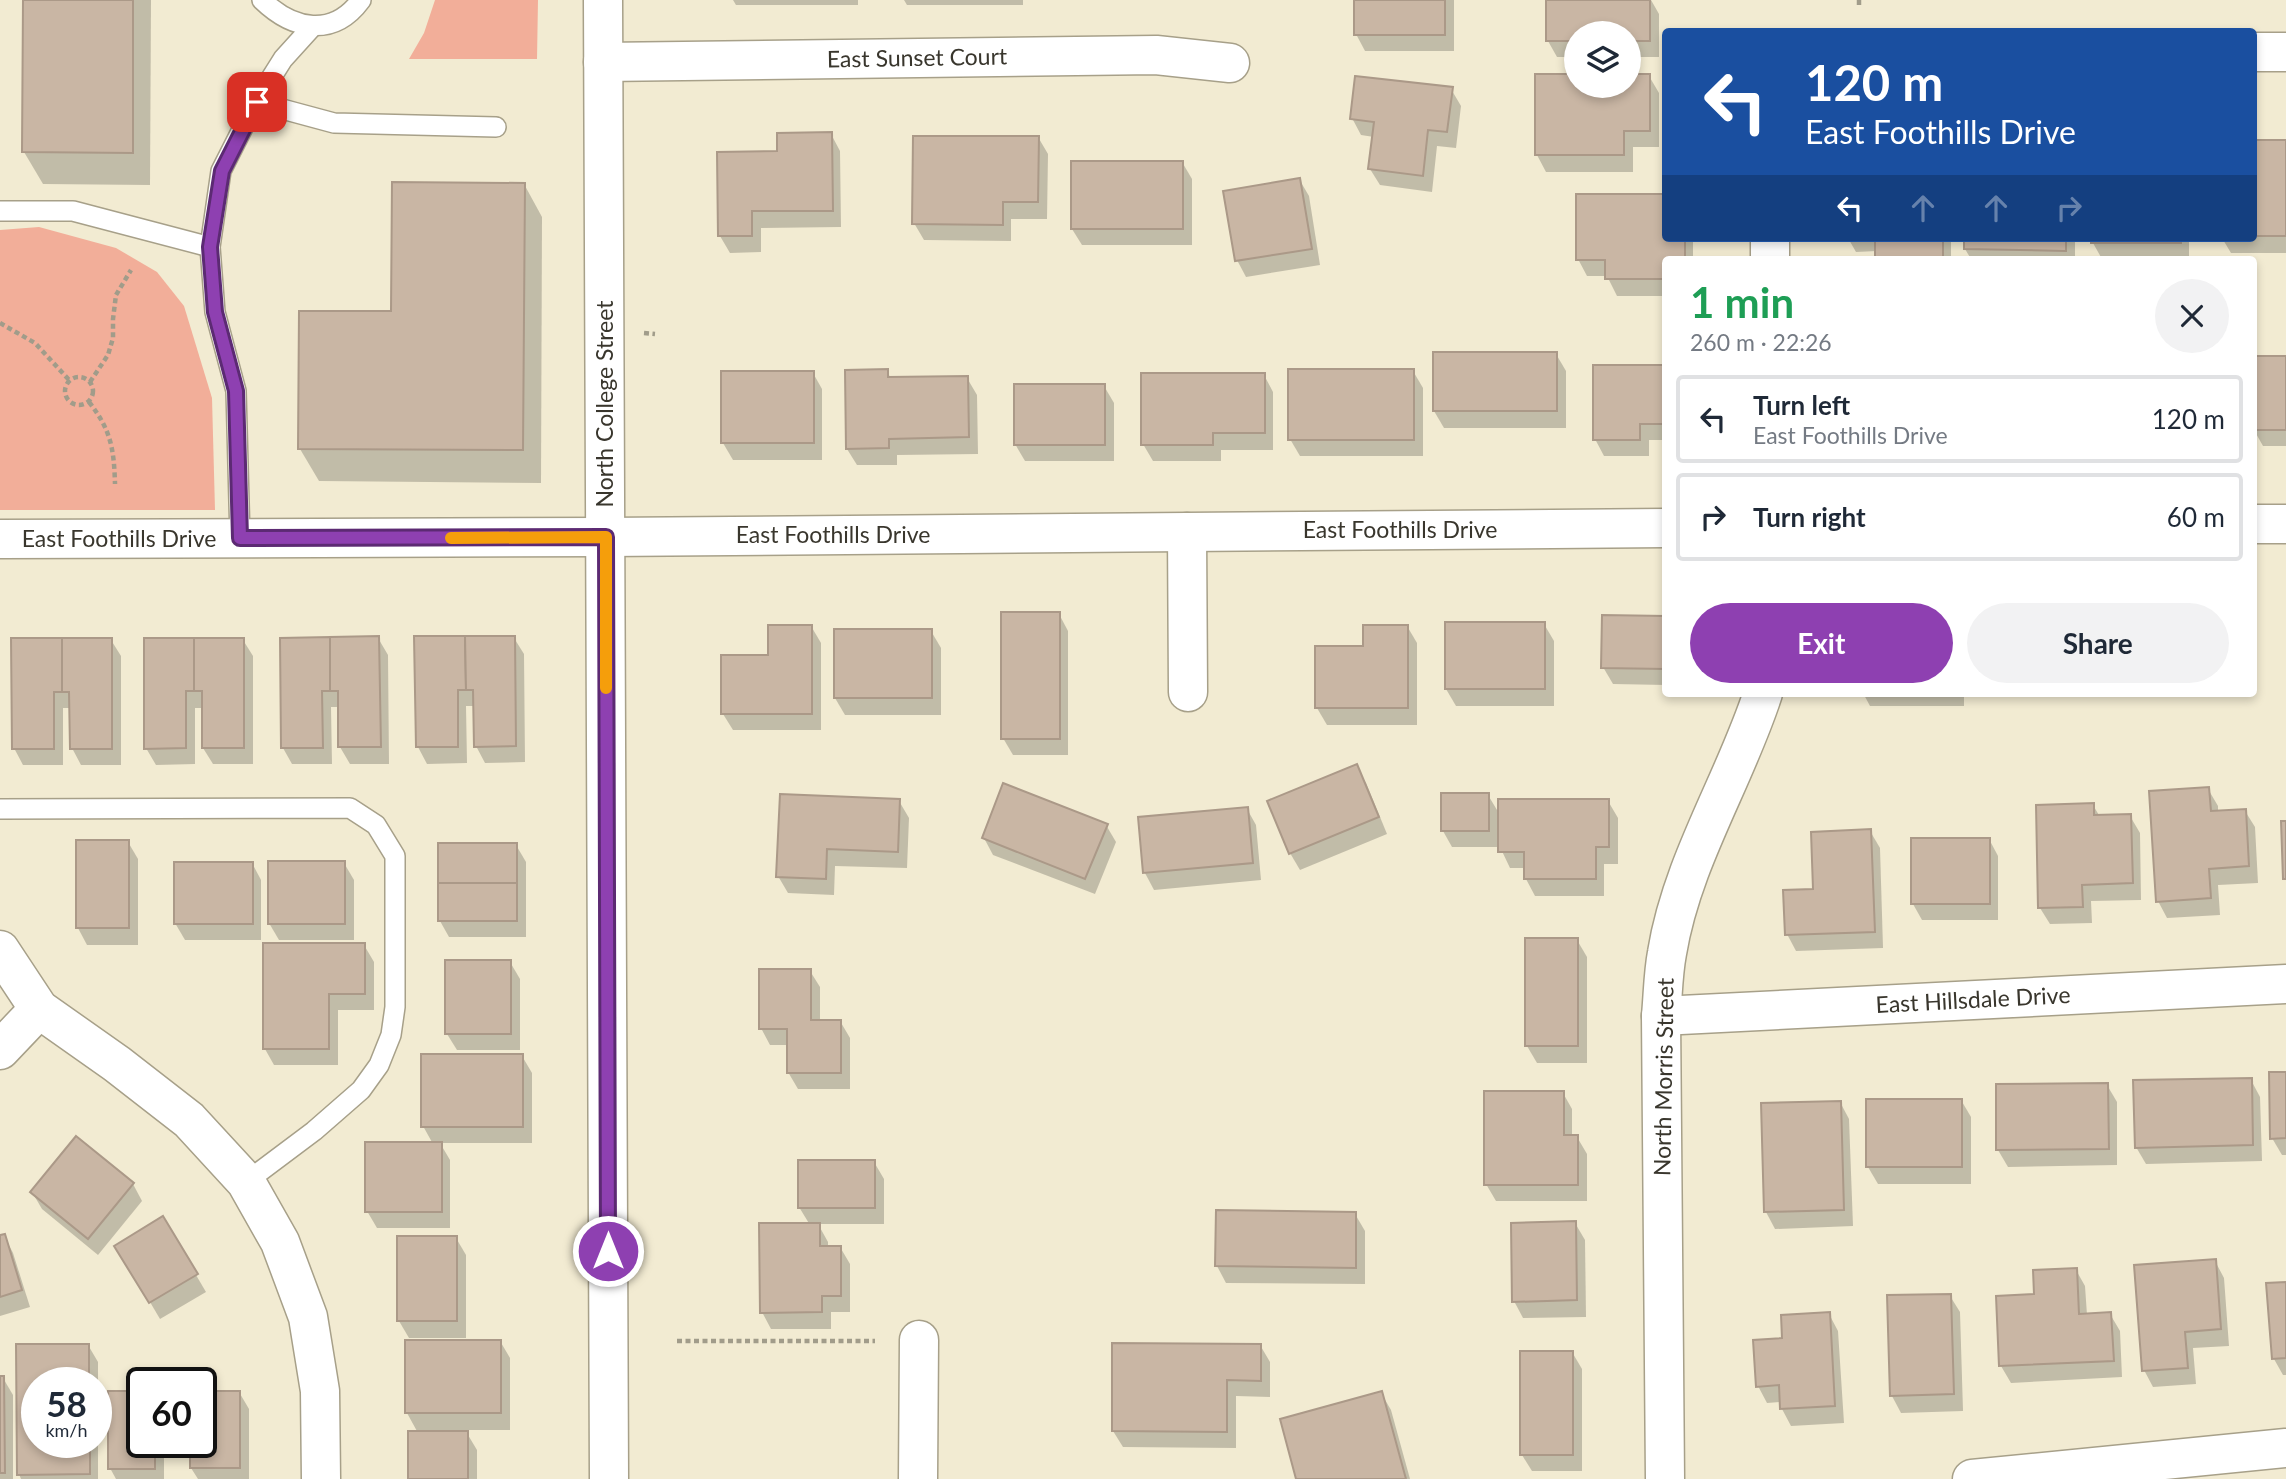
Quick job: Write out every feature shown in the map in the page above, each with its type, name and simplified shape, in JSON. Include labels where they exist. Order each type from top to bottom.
[{"type":"street","name":"North College Street","points":[[603,0],[608,1479]]},
{"type":"street","points":[[2257,52],[2286,52]]},
{"type":"street","name":"East Sunset Court","points":[[603,62],[1156,55],[1230,63]]},
{"type":"street","points":[[2257,524],[2286,524]]},
{"type":"street","name":"East Foothills Drive","points":[[0,539],[1662,528]]},
{"type":"street","points":[[1187,532],[1188,692]]},
{"type":"street","name":"North Morris Street","points":[[1665,1479],[1661,1016],[1667,952],[1699,847],[1754,722],[1762,697]]},
{"type":"street","points":[[0,950],[39,1009],[117,1064],[189,1120],[246,1182],[280,1242],[308,1317],[320,1391],[321,1479]]},
{"type":"street","name":"East Hillsdale Drive","points":[[1661,1016],[2286,985]]},
{"type":"street","points":[[0,1050],[39,1009]]},
{"type":"street","points":[[918,1479],[919,1340]]},
{"type":"street","points":[[1972,1479],[2286,1448]]},
{"type":"lane","points":[[262,0],[273,11],[292,22],[312,27],[332,23],[352,12],[361,0]]},
{"type":"lane","points":[[240,538],[236,391],[215,312],[210,247],[222,171],[257,102],[283,59],[312,27]]},
{"type":"lane","points":[[257,102],[334,123],[496,127]]},
{"type":"lane","points":[[0,211],[73,211],[210,247]]},
{"type":"lane","points":[[0,809],[350,807],[376,825],[395,856],[395,1007],[391,1035],[379,1065],[360,1090],[314,1131],[246,1182]]},
{"type":"path","points":[[1859,0],[1859,7]]},
{"type":"path","points":[[90,382],[108,355],[113,338],[117,295],[131,270]]},
{"type":"path","points":[[0,323],[35,343],[70,381]]},
{"type":"path","points":[[80,377],[90,382],[93,392],[89,402],[79,405],[69,401],[65,391],[70,381],[80,377]]},
{"type":"path","points":[[89,402],[100,416],[114,450],[115,484]]},
{"type":"path","points":[[677,1341],[874,1341]]},
{"type":"shaded area","points":[[435,0],[538,0],[537,59],[409,59],[424,33]]},
{"type":"shaded area","points":[[39,227],[116,248],[157,272],[184,306],[212,398],[215,510],[0,510],[0,230]]},
{"type":"building","points":[[23,0],[133,0],[133,153],[22,152]]},
{"type":"building","points":[[1354,0],[1445,0],[1445,35],[1354,35]]},
{"type":"building","points":[[1546,0],[1650,0],[1650,41],[1641,41],[1641,21],[1564,21],[1564,41],[1546,41]]},
{"type":"building","points":[[1535,74],[1564,74],[1564,98],[1641,98],[1641,74],[1650,74],[1650,131],[1624,131],[1624,155],[1535,155]]},
{"type":"building","points":[[1355,76],[1453,87],[1447,132],[1428,130],[1423,176],[1368,169],[1374,122],[1350,119]]},
{"type":"building","points":[[832,132],[833,211],[752,211],[752,236],[718,236],[717,152],[777,151],[777,133]]},
{"type":"building","points":[[913,136],[1039,136],[1038,202],[1003,202],[1003,225],[912,224]]},
{"type":"building","points":[[2257,140],[2286,140],[2286,236],[2257,236]]},
{"type":"building","points":[[1071,161],[1183,161],[1183,229],[1071,229]]},
{"type":"building","points":[[1300,178],[1312,249],[1235,261],[1223,191]]},
{"type":"building","points":[[392,182],[525,183],[523,450],[298,449],[299,311],[391,311]]},
{"type":"building","points":[[1576,194],[1662,194],[1662,242],[1685,242],[1685,256],[1662,256],[1662,279],[1605,279],[1605,260],[1576,260]]},
{"type":"building","points":[[1875,242],[1943,242],[1943,256],[1875,256]]},
{"type":"building","points":[[1964,242],[2066,242],[2066,251],[1964,249]]},
{"type":"building","points":[[2091,242],[2181,242],[2181,243]]},
{"type":"building","points":[[1433,352],[1557,352],[1557,411],[1433,411]]},
{"type":"building","points":[[2257,356],[2286,356],[2286,430],[2257,430]]},
{"type":"building","points":[[1593,365],[1662,365],[1662,424],[1640,424],[1640,440],[1593,440]]},
{"type":"building","points":[[888,369],[888,377],[968,376],[969,437],[889,439],[889,448],[846,449],[845,370]]},
{"type":"building","points":[[1288,369],[1414,369],[1414,440],[1288,440]]},
{"type":"building","points":[[721,371],[814,371],[814,443],[721,443]]},
{"type":"building","points":[[1141,373],[1265,373],[1265,433],[1213,433],[1213,445],[1141,445]]},
{"type":"building","points":[[1014,384],[1105,384],[1105,445],[1014,445]]},
{"type":"building","points":[[1001,612],[1060,612],[1060,739],[1001,739]]},
{"type":"building","points":[[1602,615],[1662,616],[1662,669],[1601,668]]},
{"type":"building","points":[[1445,622],[1545,622],[1545,689],[1445,689]]},
{"type":"building","points":[[768,625],[812,625],[812,714],[721,714],[721,655],[768,655]]},
{"type":"building","points":[[1363,625],[1408,625],[1408,708],[1315,708],[1315,646],[1363,646]]},
{"type":"building","points":[[834,629],[932,629],[932,698],[834,698]]},
{"type":"building","points":[[379,636],[381,747],[338,747],[338,691],[330,691],[330,637]]},
{"type":"building","points":[[414,636],[465,636],[466,690],[458,690],[458,747],[416,747]]},
{"type":"building","points":[[465,636],[515,636],[516,746],[474,747],[473,690],[466,690]]},
{"type":"building","points":[[330,637],[330,691],[322,691],[323,748],[281,748],[280,638]]},
{"type":"building","points":[[11,638],[62,638],[62,692],[54,692],[54,749],[12,749]]},
{"type":"building","points":[[62,638],[112,638],[112,749],[70,749],[69,692],[62,692]]},
{"type":"building","points":[[144,638],[194,638],[194,691],[186,691],[186,748],[144,749]]},
{"type":"building","points":[[194,638],[244,638],[244,748],[202,748],[202,691],[194,691]]},
{"type":"building","points":[[1357,764],[1379,817],[1289,854],[1267,801]]},
{"type":"building","points":[[1003,783],[1108,824],[1085,879],[982,838]]},
{"type":"building","points":[[2209,787],[2211,811],[2246,809],[2249,866],[2209,869],[2211,898],[2156,902],[2149,791]]},
{"type":"building","points":[[1441,793],[1489,793],[1489,831],[1441,831]]},
{"type":"building","points":[[780,794],[900,799],[898,852],[827,849],[826,879],[776,877]]},
{"type":"building","points":[[1498,799],[1609,799],[1609,847],[1596,847],[1596,879],[1524,879],[1524,852],[1498,852]]},
{"type":"building","points":[[2094,803],[2094,815],[2131,814],[2133,883],[2082,885],[2083,907],[2038,908],[2036,805]]},
{"type":"building","points":[[1248,807],[1253,863],[1143,873],[1138,817]]},
{"type":"building","points":[[2281,821],[2286,821],[2286,879],[2283,879]]},
{"type":"building","points":[[1871,829],[1875,932],[1785,935],[1783,890],[1813,889],[1811,832]]},
{"type":"building","points":[[1911,838],[1990,838],[1990,904],[1911,904]]},
{"type":"building","points":[[76,840],[129,840],[129,928],[76,928]]},
{"type":"building","points":[[438,843],[517,843],[517,883],[438,883]]},
{"type":"building","points":[[268,861],[345,861],[345,924],[268,924]]},
{"type":"building","points":[[174,862],[253,862],[253,924],[174,924]]},
{"type":"building","points":[[438,883],[517,883],[517,921],[438,921]]},
{"type":"building","points":[[1525,938],[1578,938],[1578,1046],[1525,1046]]},
{"type":"building","points":[[263,943],[365,943],[365,994],[329,994],[329,1049],[263,1049]]},
{"type":"building","points":[[445,960],[511,960],[511,1034],[445,1034]]},
{"type":"building","points":[[759,969],[811,969],[811,1020],[841,1020],[841,1073],[787,1073],[787,1029],[759,1029]]},
{"type":"building","points":[[421,1054],[523,1054],[523,1127],[421,1127]]},
{"type":"building","points":[[2269,1072],[2286,1072],[2286,1138],[2270,1139]]},
{"type":"building","points":[[2252,1078],[2253,1145],[2135,1148],[2133,1080]]},
{"type":"building","points":[[2108,1083],[2109,1149],[1996,1150],[1996,1084]]},
{"type":"building","points":[[1484,1091],[1564,1091],[1564,1135],[1578,1135],[1578,1185],[1484,1185]]},
{"type":"building","points":[[1866,1099],[1962,1099],[1962,1167],[1866,1167]]},
{"type":"building","points":[[1841,1101],[1844,1210],[1764,1212],[1761,1103]]},
{"type":"building","points":[[76,1136],[134,1183],[88,1239],[30,1192]]},
{"type":"building","points":[[365,1142],[442,1142],[442,1212],[365,1212]]},
{"type":"building","points":[[798,1160],[875,1160],[875,1208],[798,1208]]},
{"type":"building","points":[[1216,1210],[1356,1212],[1356,1268],[1215,1266]]},
{"type":"building","points":[[163,1216],[198,1274],[149,1303],[114,1246]]},
{"type":"building","points":[[1576,1221],[1577,1300],[1512,1302],[1511,1223]]},
{"type":"building","points":[[759,1223],[820,1223],[820,1246],[841,1246],[841,1296],[822,1296],[822,1312],[760,1313]]},
{"type":"building","points":[[5,1234],[22,1290],[0,1297],[0,1235]]},
{"type":"building","points":[[397,1236],[457,1236],[457,1321],[397,1321]]},
{"type":"building","points":[[2216,1259],[2221,1329],[2185,1332],[2188,1368],[2142,1371],[2134,1265]]},
{"type":"building","points":[[2077,1268],[2079,1314],[2111,1312],[2114,1361],[1999,1366],[1996,1296],[2034,1294],[2033,1270]]},
{"type":"building","points":[[2286,1282],[2286,1358],[2272,1359],[2266,1283]]},
{"type":"building","points":[[1951,1294],[1954,1394],[1890,1396],[1887,1295]]},
{"type":"building","points":[[1830,1312],[1835,1406],[1780,1409],[1779,1385],[1756,1387],[1753,1340],[1782,1338],[1781,1315]]},
{"type":"building","points":[[405,1340],[501,1340],[501,1413],[405,1413]]},
{"type":"building","points":[[1112,1343],[1261,1344],[1261,1381],[1227,1380],[1227,1432],[1112,1431]]},
{"type":"building","points":[[16,1344],[89,1344],[89,1367],[21,1367],[21,1458],[90,1458],[90,1474],[17,1475]]},
{"type":"building","points":[[1520,1351],[1573,1351],[1573,1455],[1520,1455]]},
{"type":"building","points":[[0,1376],[4,1376],[5,1473],[0,1473]]},
{"type":"building","points":[[112,1391],[126,1391],[126,1458],[155,1458],[155,1469],[108,1469],[108,1458],[112,1458]]},
{"type":"building","points":[[217,1391],[240,1391],[240,1468],[190,1468],[190,1458],[217,1458]]},
{"type":"building","points":[[1382,1391],[1406,1479],[1296,1479],[1280,1419]]},
{"type":"building","points":[[408,1431],[468,1431],[468,1479],[408,1479]]},
{"type":"slow traffic","points":[[451,538],[606,537],[606,688]]},
{"type":"route","points":[[257,102],[222,171],[210,247],[215,312],[236,391],[240,538],[606,537],[608,1251]]}]
